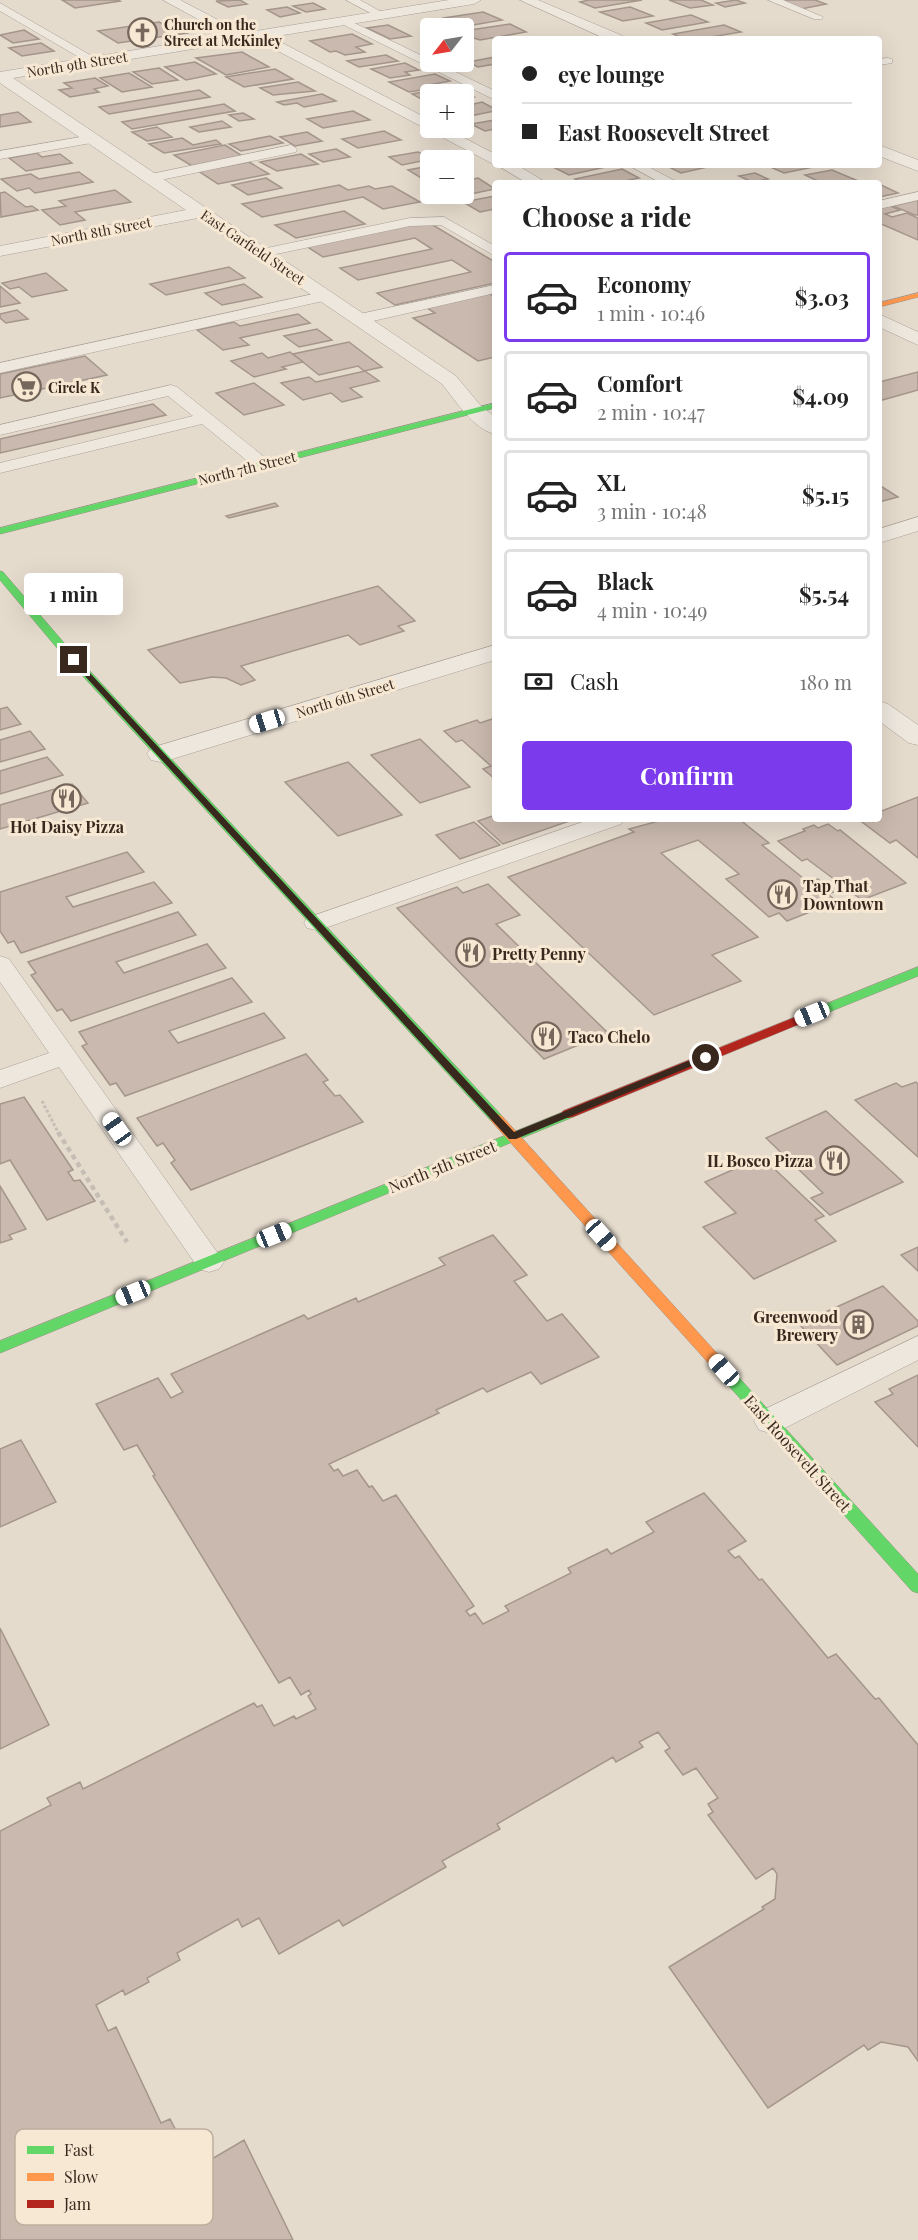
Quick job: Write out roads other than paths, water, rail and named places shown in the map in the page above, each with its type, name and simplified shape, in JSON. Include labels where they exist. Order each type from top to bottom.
[{"type":"street","points":[[170,0],[242,38]]},
{"type":"street","name":"North 9th Street","points":[[0,76],[474,0]]},
{"type":"street","points":[[527,0],[611,36]]},
{"type":"street","points":[[258,35],[420,121]]},
{"type":"street","name":"East Garfield Street","points":[[0,76],[449,380],[474,410],[492,425]]},
{"type":"street","points":[[453,138],[492,158]]},
{"type":"street","points":[[882,151],[918,166]]},
{"type":"street","points":[[511,168],[533,180]]},
{"type":"street","name":"North 8th Street","points":[[0,251],[201,212]]},
{"type":"street","points":[[882,304],[918,295]]},
{"type":"street","points":[[882,321],[918,339]]},
{"type":"street","name":"North 7th Street","points":[[0,531],[492,406]]},
{"type":"street","points":[[882,535],[918,524]]},
{"type":"street","name":"East Roosevelt Street","points":[[0,574],[61,646],[513,1137],[918,1586]]},
{"type":"street","name":"North 6th Street","points":[[160,754],[492,653]]},
{"type":"street","points":[[884,718],[918,737]]},
{"type":"street","name":"North 5th Street","points":[[0,1347],[918,971]]},
{"type":"lane","points":[[351,0],[382,15]]},
{"type":"lane","points":[[773,0],[818,17]]},
{"type":"lane","points":[[0,6],[93,61]]},
{"type":"lane","points":[[344,21],[492,95]]},
{"type":"lane","points":[[0,155],[92,139]]},
{"type":"lane","points":[[151,178],[291,149]]},
{"type":"lane","points":[[641,168],[666,180]]},
{"type":"lane","points":[[882,205],[918,196]]},
{"type":"lane","points":[[262,253],[410,222],[437,220],[444,221],[492,250]]},
{"type":"lane","points":[[360,319],[492,290]]},
{"type":"lane","points":[[0,368],[327,296]]},
{"type":"lane","points":[[0,430],[171,390],[262,464]]},
{"type":"lane","points":[[0,468],[206,418]]},
{"type":"lane","points":[[316,923],[604,822]]},
{"type":"lane","points":[[0,964],[209,1262]]},
{"type":"lane","points":[[0,1079],[66,1056]]},
{"type":"lane","points":[[770,1421],[918,1347]]},
{"type":"place","name":"Church on the Street at McKinley","points":[[143,32]]},
{"type":"place","name":"Circle K","points":[[27,387]]},
{"type":"place","name":"Hot Daisy Pizza","points":[[67,798]]},
{"type":"place","name":"Tap That Downtown","points":[[782,894]]},
{"type":"place","name":"Pretty Penny","points":[[471,953]]},
{"type":"place","name":"Taco Chelo","points":[[547,1036]]},
{"type":"place","name":"IL Bosco Pizza","points":[[834,1160]]},
{"type":"place","name":"Greenwood Brewery","points":[[859,1325]]}]
